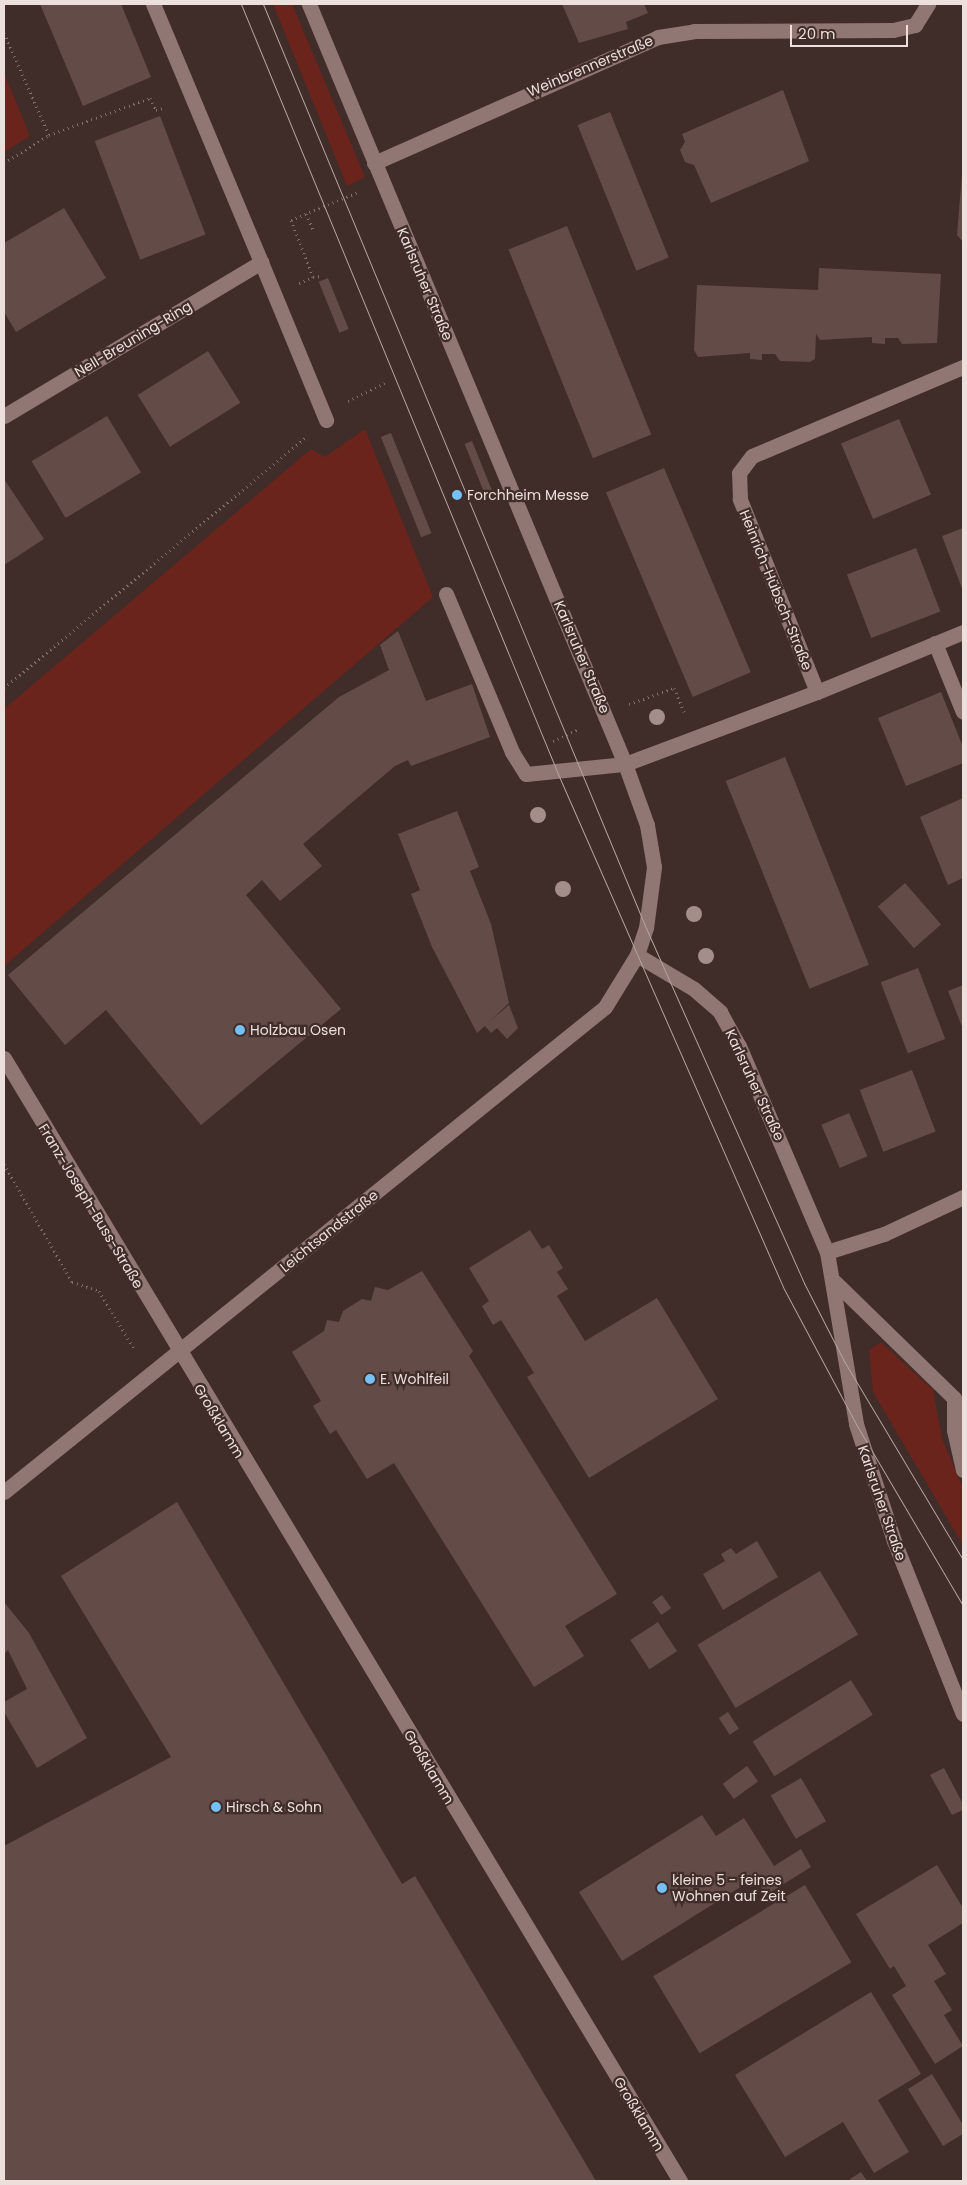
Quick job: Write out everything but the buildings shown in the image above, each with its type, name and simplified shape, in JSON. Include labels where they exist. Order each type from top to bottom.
[{"type":"street","points":[[153,4],[326,420]]},
{"type":"street","name":"Karlsruher Straße","points":[[309,4],[625,764],[647,825],[654,867],[646,928],[637,955],[694,989],[720,1012],[739,1046],[827,1252],[835,1282],[856,1424],[894,1542],[963,1714]]},
{"type":"street","name":"Weinbrennerstraße","points":[[374,163],[658,37],[694,31],[893,30],[916,25],[928,4]]},
{"type":"street","name":"Nell-Breuning-Ring","points":[[4,416],[261,262]]},
{"type":"street","name":"Heinrich-Hübsch-Straße","points":[[817,692],[740,500],[739,473],[752,456],[963,367]]},
{"type":"street","points":[[446,594],[512,752],[526,774],[625,764],[817,692],[963,632]]},
{"type":"street","points":[[935,643],[963,712]]},
{"type":"street","name":"Leichtsandstraße","points":[[4,1492],[605,1007],[637,955]]},
{"type":"street","name":"Franz-Joseph-Buss-Straße","points":[[4,1058],[178,1353]]},
{"type":"street","points":[[827,1252],[884,1234],[963,1198]]},
{"type":"street","points":[[835,1282],[959,1402],[954,1430],[963,1470]]},
{"type":"street","name":"Großklamm","points":[[178,1353],[680,2181]]},
{"type":"path","points":[[4,34],[49,135]]},
{"type":"path","points":[[4,163],[49,135],[150,98],[156,110],[192,96]]},
{"type":"path","points":[[313,277],[291,220],[382,182]]},
{"type":"path","points":[[306,214],[313,229]]},
{"type":"path","points":[[274,295],[313,277],[321,276]]},
{"type":"path","points":[[4,688],[353,396],[387,382]]},
{"type":"path","points":[[4,1164],[72,1282],[99,1291],[150,1376]]},
{"type":"shaded area","points":[[273,4],[292,4],[365,177],[347,186]]},
{"type":"shaded area","points":[[4,73],[30,136],[4,152]]},
{"type":"shaded area","points":[[365,429],[433,597],[4,966],[4,709],[311,449],[325,457]]},
{"type":"shaded area","points":[[881,1342],[933,1390],[942,1439],[963,1488],[963,1545],[873,1392],[869,1350]]},
{"type":"tram line","points":[[241,4],[558,774],[784,1289],[856,1424],[963,1606]]},
{"type":"tram line","points":[[263,4],[646,928],[804,1283],[844,1361],[963,1560]]},
{"type":"place","name":"Forchheim Messe","points":[[457,495]]},
{"type":"place","name":"Holzbau Osen","points":[[240,1030]]},
{"type":"place","name":"E. Wohlfeil","points":[[370,1379]]},
{"type":"place","name":"Hirsch & Sohn","points":[[216,1807]]},
{"type":"place","name":"kleine 5 - feines Wohnen auf Zeit","points":[[662,1888]]}]
